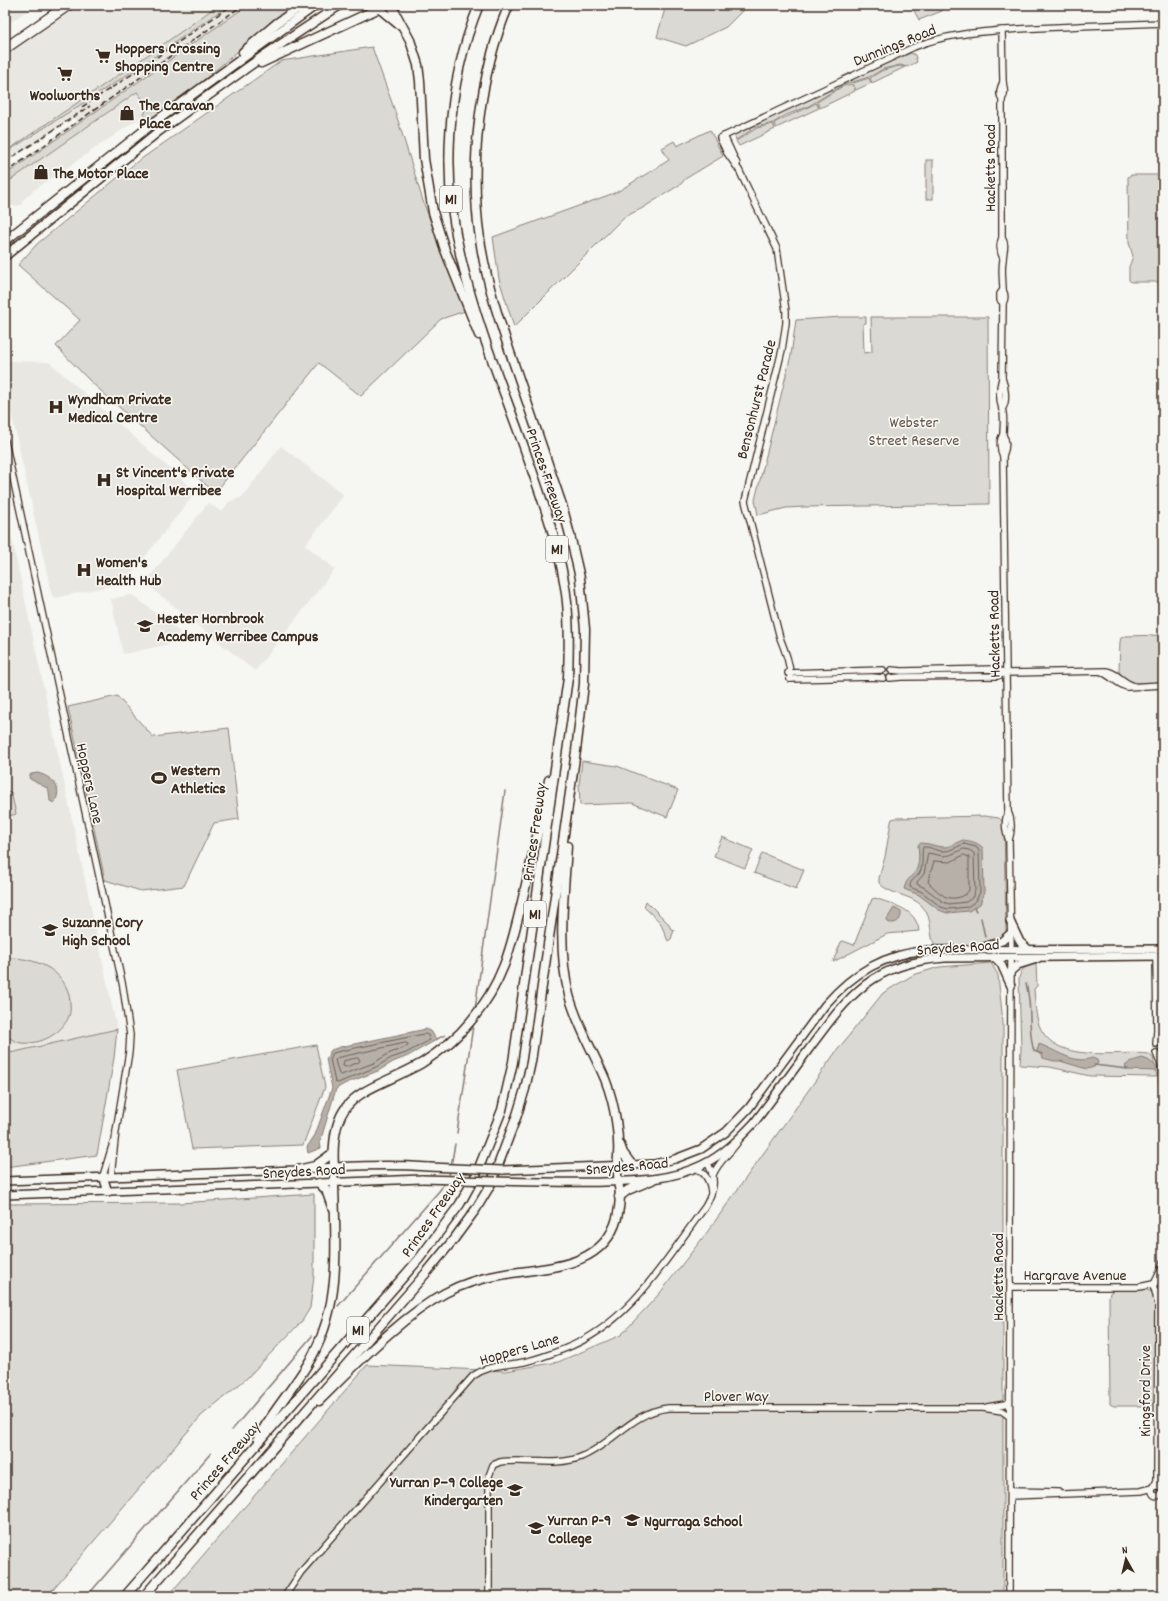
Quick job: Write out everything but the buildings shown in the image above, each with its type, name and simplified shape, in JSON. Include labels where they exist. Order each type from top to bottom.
[{"type":"highway","points":[[211,80],[277,23],[303,5]]},
{"type":"highway","points":[[5,241],[156,121],[316,5]]},
{"type":"highway","points":[[8,254],[159,131],[266,54],[340,5]]},
{"type":"highway","points":[[391,5],[414,50],[420,81],[424,159],[435,219],[465,302],[503,388]]},
{"type":"highway","name":"Princes Freeway","points":[[125,1596],[419,1259],[460,1204],[476,1175],[502,1110],[513,1062],[563,717],[568,678],[569,631],[564,582],[555,539],[478,318],[455,230],[450,164],[451,123],[456,86],[463,52],[478,5]]},
{"type":"highway","name":"Princes Freeway","points":[[144,1596],[281,1437],[427,1272],[454,1239],[476,1209],[491,1184],[517,1116],[525,1089],[531,1062],[571,786],[584,684],[585,628],[580,578],[562,505],[495,308],[485,269],[478,225],[476,156],[479,123],[486,79],[509,5]]},
{"type":"highway","points":[[229,81],[280,53],[383,7],[404,30]]},
{"type":"highway","points":[[156,121],[159,131]]},
{"type":"highway","points":[[28,222],[34,225],[46,222]]},
{"type":"highway","points":[[8,254],[14,242],[14,234]]},
{"type":"highway","points":[[334,1167],[333,1141],[338,1122],[340,1116],[354,1098],[363,1091],[422,1063],[459,1035],[492,992],[501,975],[511,947],[545,801],[553,751],[563,717]]},
{"type":"highway","points":[[571,786],[563,902],[562,946],[564,970],[570,996],[578,1020],[610,1091],[617,1136],[617,1166]]},
{"type":"highway","points":[[617,1136],[623,1152],[632,1165]]},
{"type":"highway","points":[[297,1170],[315,1166],[333,1153]]},
{"type":"highway","points":[[619,1197],[628,1190],[652,1180]]},
{"type":"highway","points":[[251,1451],[265,1425],[305,1368],[329,1316],[334,1286],[336,1256],[334,1182]]},
{"type":"highway","points":[[281,1437],[413,1314],[441,1296],[483,1279],[569,1263],[584,1258],[597,1249],[608,1238],[615,1226],[619,1197],[618,1182]]},
{"type":"highway","points":[[319,1183],[326,1190],[336,1223]]},
{"type":"main road","points":[[1010,921],[1020,942],[1028,949]]},
{"type":"main road","points":[[972,950],[1002,941],[1010,934]]},
{"type":"main road","points":[[1011,949],[1011,957]]},
{"type":"main road","points":[[1160,956],[1161,949]]},
{"type":"main road","name":"Sneydes Road","points":[[5,1181],[403,1165],[502,1170],[617,1166],[665,1162],[701,1149],[726,1132],[741,1117],[825,1005],[852,978],[876,964],[905,953],[929,950],[1161,949]]},
{"type":"main road","name":"Sneydes Road","points":[[5,1195],[334,1182],[422,1180],[552,1183],[652,1180],[678,1174],[695,1168],[726,1150],[741,1138],[754,1123],[842,1005],[866,984],[882,974],[913,962],[939,959],[994,957],[1160,956]]},
{"type":"main road","points":[[994,957],[1001,964],[1011,986]]},
{"type":"main road","points":[[1011,971],[1018,965],[1045,957]]},
{"type":"main road","points":[[701,1149],[707,1162]]},
{"type":"main road","points":[[617,1166],[618,1182]]},
{"type":"main road","points":[[334,1167],[334,1182]]},
{"type":"main road","points":[[103,1176],[108,1192]]},
{"type":"main road","points":[[108,1192],[111,1176]]},
{"type":"street","points":[[5,50],[64,5]]},
{"type":"street","points":[[5,46],[50,17],[72,5]]},
{"type":"street","name":"Dunnings Road","points":[[722,137],[923,43],[958,34],[1002,30],[1059,26],[1163,23]]},
{"type":"street","name":"Hacketts Road","points":[[1002,30],[1003,82],[1000,88],[1000,96],[1002,99],[1002,238],[1000,241],[1002,255],[1002,290],[1000,300],[1004,301],[1000,405],[1002,409],[1003,435],[1001,438],[1003,452],[1011,949]]},
{"type":"street","name":"Bensonhurst Parade","points":[[722,137],[727,153],[738,170],[776,249],[786,311],[782,346],[745,501],[790,679],[883,678]]},
{"type":"street","name":"Hoppers Lane","points":[[5,441],[125,1002],[130,1035],[129,1052],[116,1131],[111,1176]]},
{"type":"street","points":[[789,673],[887,669],[902,671],[995,668],[1006,673]]},
{"type":"street","points":[[883,670],[881,673],[883,678],[886,679],[901,677],[997,676],[1006,673],[1113,672],[1125,683],[1134,686],[1163,685]]},
{"type":"street","points":[[890,670],[892,674],[890,678]]},
{"type":"street","points":[[1156,1044],[1163,1042],[1161,1024],[1160,956]]},
{"type":"street","points":[[1160,956],[1157,1030],[1154,1049],[1162,1062],[1163,1089]]},
{"type":"street","name":"Hacketts Road","points":[[1009,1596],[1011,957]]},
{"type":"street","points":[[1156,1053],[1163,1054]]},
{"type":"street","name":"Hoppers Lane","points":[[103,1176],[116,1131]]},
{"type":"street","points":[[713,1175],[718,1165],[735,1148],[741,1138]]},
{"type":"street","name":"Hoppers Lane","points":[[285,1596],[301,1572],[472,1376],[488,1367],[540,1358],[576,1344],[611,1322],[625,1311],[647,1285],[701,1213],[711,1197],[714,1186],[713,1175],[707,1162]]},
{"type":"street","points":[[695,1168],[703,1172],[707,1178],[710,1186],[711,1197]]},
{"type":"street","points":[[1154,1283],[1161,1270],[1163,1262]]},
{"type":"street","points":[[1161,1270],[1163,1283]]},
{"type":"street","name":"Hargrave Avenue","points":[[1011,1287],[1139,1287],[1159,1281],[1163,1283]]},
{"type":"street","name":"Kingsford Drive","points":[[1154,1283],[1154,1291],[1158,1305],[1158,1490]]},
{"type":"street","name":"Hargrave Avenue","points":[[1139,1287],[1158,1293],[1163,1291]]},
{"type":"street","name":"Kingsford Drive","points":[[1158,1305],[1163,1291]]},
{"type":"street","name":"Plover Way","points":[[983,1408],[1010,1402]]},
{"type":"street","name":"Plover Way","points":[[489,1596],[489,1476],[493,1465],[504,1462],[560,1461],[576,1459],[590,1453],[639,1417],[649,1412],[664,1409],[983,1408],[1002,1411],[1009,1416]]},
{"type":"street","points":[[1010,1493],[1072,1493],[1158,1490]]},
{"type":"shaded area","points":[[5,5],[35,5],[5,26]]},
{"type":"shaded area","points":[[80,5],[217,5],[94,93],[5,150],[5,61],[7,54]]},
{"type":"shaded area","points":[[229,5],[248,5],[5,175],[5,172],[76,121],[73,118],[5,163],[5,153],[141,66]]},
{"type":"shaded area","points":[[138,92],[148,106],[143,117],[34,190],[23,200],[21,205],[5,207],[5,184]]},
{"type":"shaded area","name":"St Vincent's Private Hospital Werribee","points":[[5,361],[49,362],[196,492],[124,583],[55,598],[52,596],[5,385]]},
{"type":"shaded area","points":[[281,446],[344,495],[305,545],[335,569],[255,671],[145,583],[208,503],[222,512],[229,502],[242,497]]},
{"type":"shaded area","name":"Suzanne Cory High School","points":[[5,507],[117,1029],[10,1053],[5,1047]]},
{"type":"shaded area","name":"Hester Hornbrook Academy Werribee Campus","points":[[130,595],[135,597],[180,632],[170,644],[123,654],[111,599]]},
{"type":"green space","points":[[218,5],[229,5],[141,66],[5,153],[166,43]]},
{"type":"green space","points":[[248,5],[299,5],[243,47],[179,101],[155,117],[143,117],[148,106],[137,92],[5,184],[5,175]]},
{"type":"green space","points":[[666,5],[748,5],[726,27],[686,46],[657,37]]},
{"type":"green space","points":[[911,5],[942,5],[942,11],[919,20]]},
{"type":"green space","points":[[372,47],[396,114],[424,204],[465,311],[441,319],[361,396],[319,363],[215,493],[91,382],[56,346],[80,320],[18,265],[37,244],[134,164],[281,61]]},
{"type":"green space","points":[[911,53],[915,55],[917,62],[907,67],[900,65],[883,69],[869,77],[843,85],[807,107],[786,115],[773,123],[756,127],[736,140],[734,134],[845,81]]},
{"type":"green space","points":[[899,66],[905,67],[872,83],[870,78],[883,70]]},
{"type":"green space","points":[[869,78],[871,83],[856,90],[853,83]]},
{"type":"green space","points":[[852,84],[855,91],[820,108],[817,102],[843,86]]},
{"type":"green space","points":[[816,103],[819,108],[776,128],[774,123]]},
{"type":"green space","points":[[773,124],[775,129],[739,146],[736,141],[757,128]]},
{"type":"green space","points":[[710,130],[723,156],[685,179],[681,184],[641,209],[624,217],[514,327],[499,279],[493,237],[617,192],[669,160],[662,148],[674,141],[677,146]]},
{"type":"green space","points":[[926,160],[933,160],[933,199],[926,199]]},
{"type":"green space","points":[[1131,175],[1163,175],[1163,282],[1131,282],[1129,280],[1129,267],[1133,256],[1129,243],[1128,177]]},
{"type":"green space","name":"Webster Street Reserve","points":[[866,317],[866,323],[863,324],[864,353],[872,352],[871,317],[988,317],[989,504],[804,507],[786,508],[758,515],[755,500],[791,355],[796,320]]},
{"type":"green space","points":[[1163,635],[1163,683],[1133,683],[1122,678],[1119,671],[1121,638],[1125,636]]},
{"type":"green space","name":"Western Athletics","points":[[117,696],[153,737],[229,728],[239,819],[214,823],[184,886],[141,891],[105,880],[68,707]]},
{"type":"green space","points":[[582,761],[617,766],[678,790],[667,817],[632,803],[580,805],[579,785]]},
{"type":"green space","points":[[11,792],[16,814],[5,817],[5,793]]},
{"type":"green space","points":[[985,816],[999,818],[1004,823],[1006,933],[1003,938],[983,945],[936,946],[932,938],[928,916],[922,906],[912,899],[888,890],[879,883],[892,819]]},
{"type":"green space","points":[[722,837],[753,850],[745,868],[714,856]]},
{"type":"green space","points":[[762,853],[804,870],[796,889],[754,873]]},
{"type":"green space","points":[[875,898],[896,905],[909,912],[917,923],[919,931],[887,934],[833,962],[841,942],[843,941],[854,945],[872,899]]},
{"type":"green space","points":[[646,901],[668,923],[671,929],[674,930],[671,939],[668,941],[660,922],[644,907]]},
{"type":"green space","points":[[13,958],[42,964],[58,975],[68,991],[70,1011],[66,1022],[56,1033],[43,1040],[21,1043],[5,1035],[5,959]]},
{"type":"green space","points":[[991,963],[998,975],[1003,1022],[1003,1596],[168,1596],[367,1365],[506,1371],[558,1362],[621,1335],[660,1293],[708,1231],[835,1053],[883,993],[913,975],[939,967]]},
{"type":"green space","points":[[1036,964],[1037,986],[1034,989],[1036,1010],[1038,1022],[1045,1036],[1056,1045],[1070,1050],[1086,1053],[1149,1054],[1153,1058],[1157,1077],[1090,1076],[1050,1067],[1020,1065],[1019,978],[1021,972],[1025,968]]},
{"type":"green space","points":[[117,1029],[114,1058],[97,1155],[5,1167],[5,1047],[10,1053]]},
{"type":"green space","points":[[316,1045],[325,1087],[303,1145],[192,1149],[177,1070]]},
{"type":"green space","points":[[314,1194],[314,1276],[310,1308],[302,1321],[246,1379],[201,1416],[47,1596],[5,1596],[5,1204],[180,1203]]},
{"type":"green space","points":[[1114,1290],[1149,1290],[1154,1295],[1155,1400],[1151,1406],[1114,1406],[1110,1404],[1109,1296]]},
{"type":"water","points":[[38,773],[48,777],[55,784],[58,793],[54,803],[50,801],[49,791],[47,788],[30,779],[29,777],[31,774]]},
{"type":"water","points":[[963,840],[974,842],[983,848],[984,892],[980,904],[969,911],[947,913],[939,910],[919,895],[904,889],[907,881],[918,866],[918,845],[924,843],[946,847]]},
{"type":"water","points":[[894,908],[901,912],[899,920],[895,923],[887,922],[887,919]]},
{"type":"water","points":[[426,1029],[431,1031],[436,1039],[445,1035],[378,1071],[344,1084],[336,1089],[320,1142],[321,1148],[308,1153],[307,1147],[315,1135],[332,1088],[326,1059],[331,1050]]},
{"type":"water","points":[[1039,1044],[1065,1056],[1079,1060],[1092,1058],[1097,1060],[1098,1063],[1094,1067],[1087,1069],[1060,1061],[1043,1058],[1037,1051]]},
{"type":"water","points":[[1142,1058],[1148,1060],[1156,1066],[1156,1071],[1127,1070],[1125,1066],[1130,1062]]},
{"type":"waterway","points":[[475,1009],[505,791]]},
{"type":"waterway","points":[[981,918],[985,937]]},
{"type":"waterway","points":[[1026,984],[1029,1001],[1032,1043],[1034,1051],[1042,1054]]},
{"type":"waterway","points":[[457,1133],[473,1026]]},
{"type":"waterway","points":[[1094,1065],[1128,1069]]},
{"type":"waterway","points":[[451,1166],[455,1144]]},
{"type":"waterway","points":[[449,1177],[450,1169]]},
{"type":"waterway","points":[[338,1306],[440,1190],[445,1182]]},
{"type":"waterway","points":[[232,1430],[312,1336]]},
{"type":"waterway","points":[[87,1596],[211,1453]]},
{"type":"railway","points":[[82,107],[232,5]]},
{"type":"railway","points":[[5,173],[243,5]]},
{"type":"railway","points":[[5,162],[90,106]]},
{"type":"place","name":"Hoppers Crossing Shopping Centre","points":[[103,56]]},
{"type":"place","name":"Woolworths","points":[[65,74]]},
{"type":"place","name":"The Caravan Place","points":[[127,113]]},
{"type":"place","name":"The Motor Place","points":[[41,172]]},
{"type":"place","name":"Wyndham Private Medical Centre","points":[[56,407]]},
{"type":"place","name":"St Vincent's Private Hospital Werribee","points":[[104,480]]},
{"type":"place","name":"Women's Health Hub","points":[[84,570]]},
{"type":"place","name":"Hester Hornbrook Academy Werribee Campus","points":[[145,626]]},
{"type":"place","name":"Western Athletics","points":[[159,778]]},
{"type":"place","name":"Suzanne Cory High School","points":[[50,930]]},
{"type":"place","name":"Yurran P–9 College Kindergarten","points":[[515,1490]]},
{"type":"place","name":"Ngurraga School","points":[[632,1520]]},
{"type":"place","name":"Yurran P-9 College","points":[[536,1528]]}]
